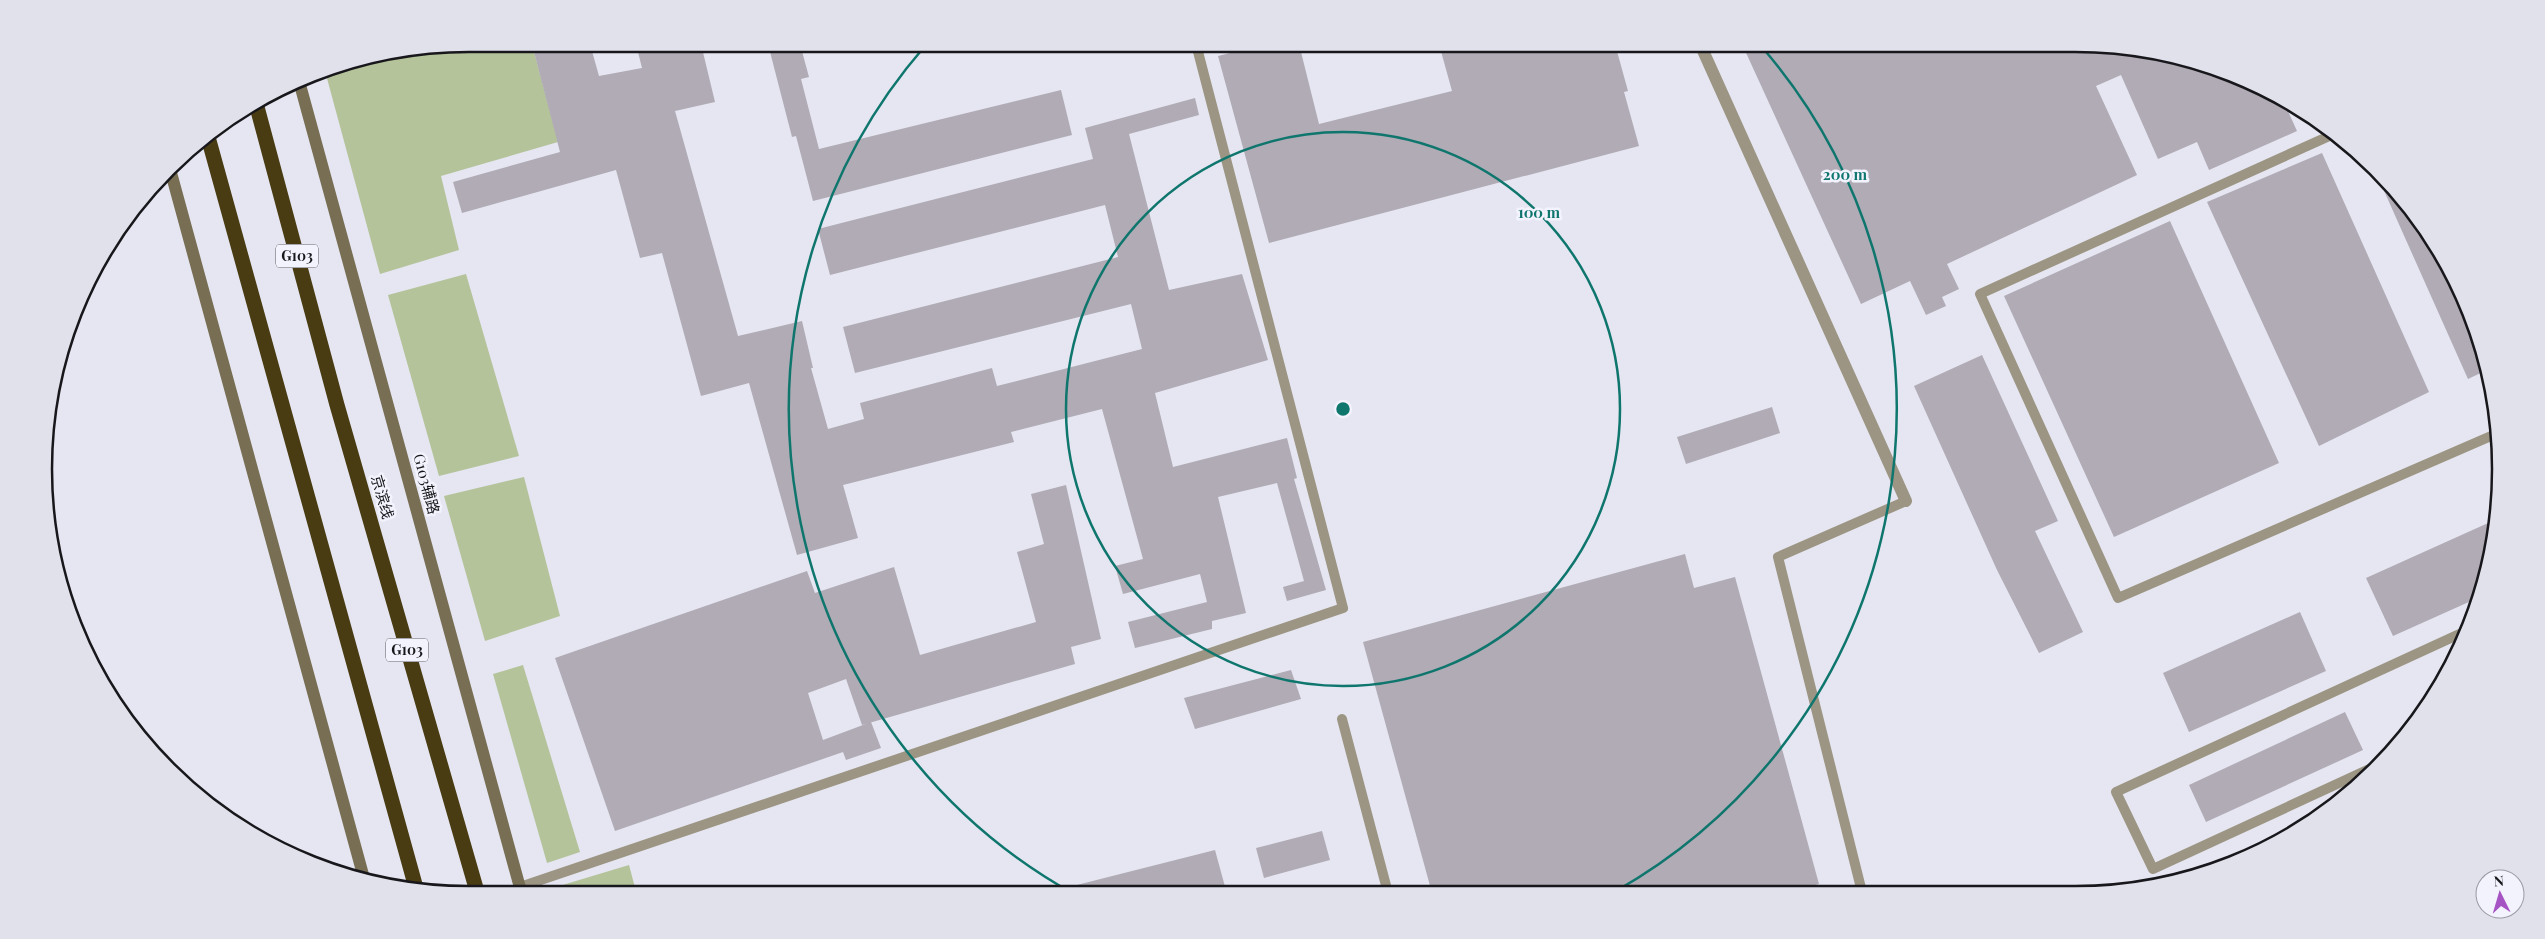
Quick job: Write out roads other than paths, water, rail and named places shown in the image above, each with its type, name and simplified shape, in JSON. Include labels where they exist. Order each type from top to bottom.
[{"type":"highway","name":"京滨线","points":[[258,110],[337,404],[475,886]]},
{"type":"highway","points":[[210,144],[415,883]]},
{"type":"street","points":[[1704,52],[1906,500]]},
{"type":"street","name":"G103辅路","points":[[300,89],[520,886]]},
{"type":"street","points":[[172,178],[362,872]]},
{"type":"lane","points":[[536,886],[1343,608],[1198,52]]},
{"type":"lane","points":[[2327,137],[1980,294],[2118,598],[2491,436]]},
{"type":"lane","points":[[1860,886],[1778,557],[1906,500]]},
{"type":"lane","points":[[2360,773],[2153,868],[2116,792],[2458,635]]},
{"type":"lane","points":[[1342,718],[1386,886]]}]
